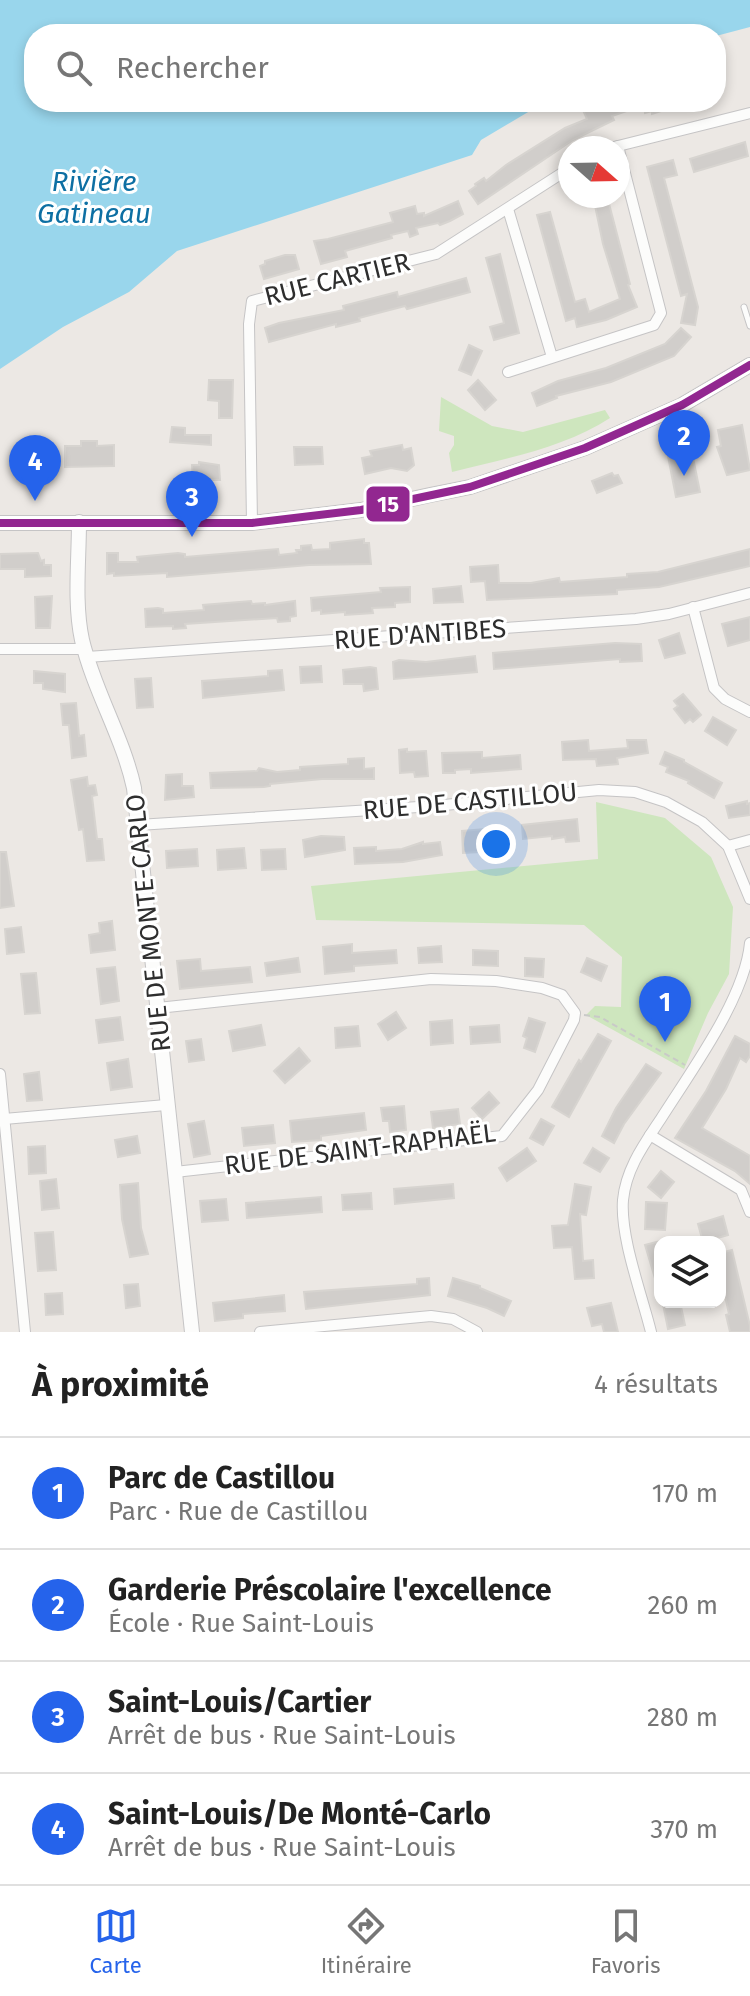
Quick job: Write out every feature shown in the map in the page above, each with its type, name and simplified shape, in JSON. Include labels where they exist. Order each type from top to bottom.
[{"type":"street","points":[[630,143],[750,113]]},
{"type":"street","name":"RUE CARTIER","points":[[252,523],[249,324],[252,301],[436,254],[558,176]]},
{"type":"street","points":[[508,372],[654,325],[661,313],[630,201]]},
{"type":"street","points":[[508,209],[552,357]]},
{"type":"street","points":[[0,523],[252,523],[361,510],[470,487],[585,448],[682,405],[750,365]]},
{"type":"street","name":"RUE DE MONTE-CARLO","points":[[79,522],[79,617],[86,653],[128,764],[138,825],[192,1332]]},
{"type":"street","name":"RUE D'ANTIBES","points":[[0,649],[86,653],[636,619],[750,593]]},
{"type":"street","points":[[693,607],[714,688],[725,699],[750,712]]},
{"type":"street","name":"RUE DE CASTILLOU","points":[[138,825],[434,806],[599,790],[635,792],[666,802],[702,822],[728,846],[750,899]]},
{"type":"street","points":[[728,846],[750,840]]},
{"type":"street","points":[[651,1332],[623,1221],[628,1176],[731,1001],[750,956],[750,943]]},
{"type":"street","points":[[158,1008],[431,979],[496,981],[542,988],[562,995],[575,1013]]},
{"type":"street","name":"RUE DE SAINT-RAPHAËL","points":[[175,1172],[502,1136],[538,1090],[575,1013]]},
{"type":"street","points":[[0,1074],[25,1332]]},
{"type":"street","points":[[4,1119],[166,1105]]},
{"type":"street","points":[[650,1135],[741,1190],[750,1212]]},
{"type":"street","points":[[260,1332],[431,1316],[453,1319],[477,1332]]},
{"type":"lane","points":[[744,307],[750,326]]},
{"type":"path","points":[[575,1013],[600,1017],[693,1069]]},
{"type":"green space","points":[[441,397],[492,426],[523,432],[605,410],[610,418],[554,445],[452,472],[449,453],[454,445],[454,436],[439,431]]},
{"type":"green space","points":[[596,802],[665,818],[711,857],[733,907],[729,974],[684,1069],[586,1015],[595,1006],[621,1007],[622,957],[584,925],[316,920],[311,886],[598,859]]},
{"type":"water","name":"Rivière Gatineau","points":[[0,0],[750,0],[750,27],[726,33],[726,24],[24,24],[24,112],[528,112],[481,140],[472,155],[177,251],[129,292],[63,327],[0,369]]},
{"type":"building","points":[[584,112],[624,112],[581,136],[558,136],[558,150],[478,204],[469,191],[475,184],[484,178],[486,181],[565,128],[587,119]]},
{"type":"building","points":[[745,142],[748,156],[694,172],[690,159]]},
{"type":"building","points":[[673,160],[677,175],[664,178],[698,307],[695,325],[681,323],[687,294],[681,296],[647,167]]},
{"type":"building","points":[[458,201],[463,214],[450,221],[416,228],[418,234],[410,237],[408,231],[391,235],[392,238],[345,251],[347,257],[321,264],[314,241],[393,222],[390,213],[415,206],[417,214],[424,213],[424,216]]},
{"type":"building","points":[[596,208],[610,208],[628,285],[637,307],[606,320],[577,327],[575,318],[566,321],[537,215],[550,212],[575,302],[585,299],[589,312],[620,299]]},
{"type":"building","points":[[500,254],[519,333],[494,340],[490,327],[504,323],[486,258]]},
{"type":"building","points":[[295,255],[299,269],[264,279],[260,266],[265,261]]},
{"type":"building","points":[[466,278],[470,292],[269,342],[265,328],[279,323],[344,310],[343,306],[397,292],[398,297]]},
{"type":"building","points":[[681,328],[691,337],[674,356],[611,382],[556,396],[537,406],[532,393],[665,344]]},
{"type":"building","points":[[469,345],[482,351],[471,375],[459,370]]},
{"type":"building","points":[[209,380],[233,380],[232,418],[219,418],[219,401],[208,400]]},
{"type":"building","points":[[478,380],[496,400],[485,410],[468,390]]},
{"type":"building","points":[[742,425],[750,470],[727,475],[717,447],[721,446],[718,430]]},
{"type":"building","points":[[172,427],[185,428],[185,435],[211,435],[211,445],[170,442]]},
{"type":"building","points":[[81,441],[97,441],[97,446],[114,445],[114,466],[65,467],[65,446],[81,446]]},
{"type":"building","points":[[673,442],[677,445],[690,443],[700,492],[676,497],[666,446]]},
{"type":"building","points":[[402,445],[403,450],[411,448],[414,465],[407,471],[391,468],[365,474],[362,458],[372,456],[370,451]]},
{"type":"building","points":[[294,447],[322,447],[323,464],[295,465]]},
{"type":"building","points":[[199,462],[219,465],[220,480],[193,480],[192,465],[199,465]]},
{"type":"building","points":[[612,473],[618,475],[622,483],[597,493],[592,481]]},
{"type":"building","points":[[364,539],[364,543],[369,543],[371,564],[309,565],[167,577],[167,573],[107,574],[107,553],[118,553],[118,562],[138,562],[137,557],[178,553],[185,554],[185,557],[278,549],[279,555],[297,553],[301,546],[311,545],[312,550],[330,549],[330,543]]},
{"type":"building","points":[[750,549],[750,566],[659,587],[617,590],[617,594],[487,600],[485,581],[471,582],[470,567],[498,565],[499,583],[531,583],[559,578],[560,582],[658,572]]},
{"type":"building","points":[[38,553],[44,565],[51,565],[51,576],[25,577],[25,569],[0,569],[0,554]]},
{"type":"building","points":[[461,586],[463,602],[434,603],[433,589]]},
{"type":"building","points":[[410,587],[410,602],[395,603],[395,607],[372,608],[373,613],[345,615],[345,612],[321,614],[321,610],[312,611],[311,598]]},
{"type":"building","points":[[52,596],[50,628],[36,628],[35,597]]},
{"type":"building","points":[[251,601],[252,604],[265,605],[295,601],[296,616],[290,617],[290,621],[278,622],[277,618],[185,624],[186,628],[173,629],[173,626],[146,627],[145,609],[163,609],[163,613],[204,610],[203,605]]},
{"type":"building","points":[[750,617],[750,640],[728,646],[722,624]]},
{"type":"building","points":[[679,633],[685,653],[665,658],[659,640]]},
{"type":"building","points":[[615,643],[641,644],[642,661],[620,662],[620,659],[494,669],[493,653]]},
{"type":"building","points":[[475,656],[477,672],[394,679],[393,662],[399,660],[426,662]]},
{"type":"building","points":[[321,666],[322,682],[301,683],[300,667]]},
{"type":"building","points":[[376,668],[378,689],[364,691],[363,684],[344,684],[343,670]]},
{"type":"building","points":[[282,670],[284,690],[203,698],[202,681],[268,676],[268,671]]},
{"type":"building","points":[[34,671],[65,674],[65,692],[43,689],[43,683],[34,683]]},
{"type":"building","points":[[151,678],[153,707],[137,708],[135,679]]},
{"type":"building","points":[[683,694],[701,715],[693,722],[690,719],[685,723],[674,709],[678,706],[674,701]]},
{"type":"building","points":[[76,703],[79,736],[84,735],[86,756],[72,758],[69,725],[63,725],[61,704]]},
{"type":"building","points":[[713,717],[736,730],[727,745],[705,731]]},
{"type":"building","points":[[588,740],[589,751],[628,748],[627,740],[646,740],[648,753],[617,758],[618,764],[597,766],[596,759],[563,760],[562,742]]},
{"type":"building","points":[[407,749],[407,752],[426,751],[428,776],[415,777],[414,772],[400,773],[399,750]]},
{"type":"building","points":[[482,752],[482,758],[520,755],[521,769],[471,773],[471,769],[443,773],[442,753]]},
{"type":"building","points":[[665,752],[722,783],[714,798],[689,781],[666,772],[668,767],[660,764]]},
{"type":"building","points":[[364,758],[364,769],[374,768],[374,779],[322,779],[264,787],[211,788],[210,773],[257,771],[259,768],[277,772],[300,770],[300,767],[348,764],[348,759]]},
{"type":"building","points":[[182,774],[182,786],[193,786],[194,797],[165,800],[166,775]]},
{"type":"building","points":[[87,777],[88,786],[95,785],[97,795],[92,796],[97,839],[102,839],[104,860],[87,861],[83,829],[79,830],[71,780]]},
{"type":"building","points":[[747,801],[747,804],[750,803],[750,815],[729,818],[726,806]]},
{"type":"building","points":[[577,819],[579,841],[566,842],[565,837],[552,839],[552,836],[523,839],[522,825]]},
{"type":"building","points":[[485,829],[486,842],[480,842],[480,852],[463,853],[462,831]]},
{"type":"building","points":[[321,836],[344,837],[345,850],[305,857],[303,840]]},
{"type":"building","points":[[423,842],[440,842],[442,855],[403,862],[355,864],[354,848],[376,847],[376,851],[402,849]]},
{"type":"building","points":[[244,848],[246,868],[218,870],[217,850]]},
{"type":"building","points":[[197,849],[198,866],[167,868],[166,851]]},
{"type":"building","points":[[285,849],[286,869],[262,870],[261,850]]},
{"type":"building","points":[[0,852],[6,852],[14,906],[0,908]]},
{"type":"building","points":[[112,921],[115,950],[91,953],[89,935],[100,933],[99,923]]},
{"type":"building","points":[[21,927],[24,952],[7,954],[5,929]]},
{"type":"building","points":[[352,944],[352,953],[396,950],[397,963],[354,966],[354,971],[325,974],[323,947]]},
{"type":"building","points":[[441,946],[442,962],[419,963],[418,948]]},
{"type":"building","points":[[473,950],[498,951],[498,966],[473,965]]},
{"type":"building","points":[[298,958],[300,972],[267,976],[265,963]]},
{"type":"building","points":[[525,958],[544,959],[543,977],[525,976]]},
{"type":"building","points":[[587,958],[607,966],[601,981],[581,972]]},
{"type":"building","points":[[200,959],[201,971],[250,967],[252,982],[180,989],[177,961]]},
{"type":"building","points":[[115,967],[119,1001],[101,1004],[97,969]]},
{"type":"building","points":[[36,973],[40,1013],[25,1014],[21,974]]},
{"type":"building","points":[[396,1012],[406,1028],[388,1040],[378,1024]]},
{"type":"building","points":[[120,1017],[123,1040],[99,1043],[96,1020]]},
{"type":"building","points":[[529,1018],[545,1023],[535,1052],[524,1048],[527,1038],[523,1036]]},
{"type":"building","points":[[452,1020],[453,1043],[431,1045],[430,1022]]},
{"type":"building","points":[[261,1025],[265,1045],[233,1051],[229,1031]]},
{"type":"building","points":[[499,1025],[500,1042],[471,1044],[470,1027]]},
{"type":"building","points":[[358,1026],[360,1046],[336,1048],[335,1028]]},
{"type":"building","points":[[598,1034],[611,1041],[569,1117],[552,1107]]},
{"type":"building","points":[[735,1036],[750,1044],[750,1056],[746,1062],[740,1058],[726,1089],[702,1128],[750,1156],[750,1184],[735,1171],[675,1138],[706,1091]]},
{"type":"building","points":[[201,1039],[204,1060],[189,1062],[186,1041]]},
{"type":"building","points":[[299,1048],[310,1061],[285,1083],[274,1071]]},
{"type":"building","points":[[128,1059],[132,1087],[111,1090],[107,1063]]},
{"type":"building","points":[[646,1064],[661,1073],[614,1143],[602,1136],[616,1108]]},
{"type":"building","points":[[39,1072],[42,1100],[27,1101],[24,1074]]},
{"type":"building","points":[[489,1092],[499,1103],[482,1119],[472,1108]]},
{"type":"building","points":[[404,1106],[406,1130],[390,1132],[389,1121],[383,1121],[381,1108]]},
{"type":"building","points":[[458,1109],[460,1124],[433,1128],[431,1112]]},
{"type":"building","points":[[364,1113],[366,1130],[321,1136],[321,1140],[292,1142],[290,1121]]},
{"type":"building","points":[[541,1119],[554,1126],[543,1145],[530,1138]]},
{"type":"building","points":[[204,1121],[210,1154],[194,1157],[188,1124]]},
{"type":"building","points":[[273,1125],[275,1143],[244,1146],[242,1128]]},
{"type":"building","points":[[137,1136],[140,1153],[118,1157],[115,1140]]},
{"type":"building","points":[[45,1146],[46,1173],[29,1174],[28,1147]]},
{"type":"building","points":[[527,1148],[536,1161],[507,1181],[499,1168]]},
{"type":"building","points":[[593,1148],[609,1158],[600,1172],[584,1163]]},
{"type":"building","points":[[661,1171],[674,1182],[661,1198],[648,1187]]},
{"type":"building","points":[[56,1179],[59,1208],[42,1210],[40,1181]]},
{"type":"building","points":[[138,1183],[141,1228],[148,1254],[130,1257],[122,1219],[120,1185]]},
{"type":"building","points":[[453,1184],[454,1198],[395,1204],[394,1189]]},
{"type":"building","points":[[575,1184],[591,1187],[586,1215],[580,1214],[583,1261],[593,1260],[594,1278],[575,1279],[572,1247],[554,1248],[552,1226],[568,1225]]},
{"type":"building","points":[[371,1193],[372,1209],[343,1210],[342,1195]]},
{"type":"building","points":[[321,1197],[322,1212],[247,1218],[246,1203]]},
{"type":"building","points":[[226,1199],[228,1220],[202,1222],[200,1201]]},
{"type":"building","points":[[646,1202],[667,1203],[665,1230],[645,1229]]},
{"type":"building","points":[[723,1216],[728,1235],[701,1236],[698,1224]]},
{"type":"building","points":[[53,1232],[56,1270],[38,1271],[35,1233]]},
{"type":"building","points":[[654,1243],[654,1275],[645,1245]]},
{"type":"building","points":[[732,1250],[750,1332],[730,1332],[726,1315],[729,1314],[726,1252]]},
{"type":"building","points":[[429,1278],[430,1295],[306,1309],[304,1292],[417,1284],[417,1279]]},
{"type":"building","points":[[453,1278],[480,1286],[511,1301],[504,1316],[448,1296]]},
{"type":"building","points":[[138,1284],[140,1306],[126,1308],[124,1285]]},
{"type":"building","points":[[62,1293],[63,1314],[46,1315],[45,1294]]},
{"type":"building","points":[[284,1295],[285,1311],[243,1314],[243,1318],[215,1321],[213,1303]]},
{"type":"building","points":[[611,1303],[618,1332],[604,1332],[602,1324],[592,1326],[587,1308]]},
{"type":"building","points":[[664,1308],[681,1308],[685,1325],[668,1329]]},
{"type":"transit line","name":"15","points":[[0,523],[252,523],[361,510],[470,487],[585,448],[682,405],[750,365]]},
{"type":"place","name":"Garderie Préscolaire l'excellence","points":[[684,476]]},
{"type":"place","name":"Saint-Louis/De Monté-Carlo","points":[[35,501]]},
{"type":"place","name":"Saint-Louis/Cartier","points":[[192,537]]},
{"type":"place","name":"Parc de Castillou","points":[[665,1042]]}]
